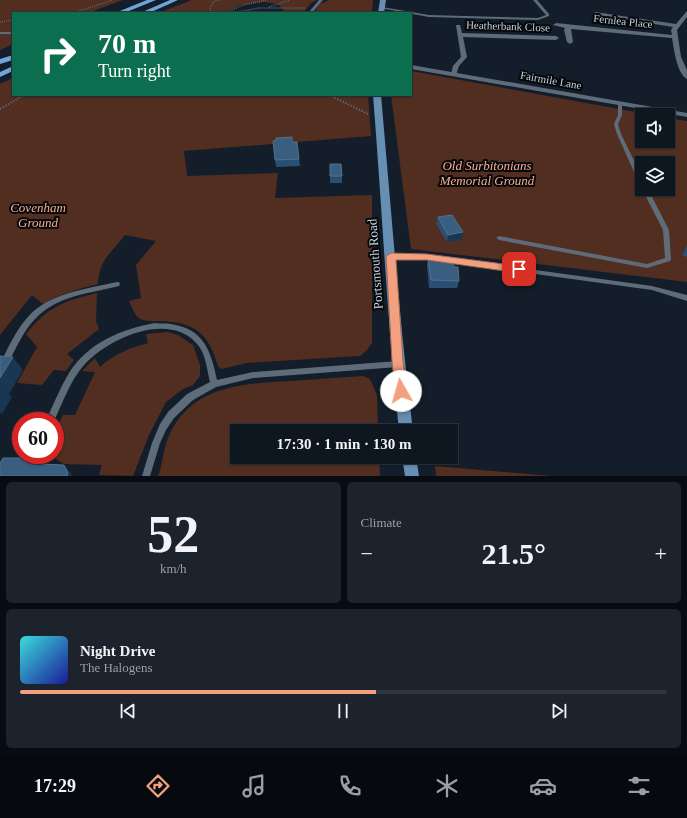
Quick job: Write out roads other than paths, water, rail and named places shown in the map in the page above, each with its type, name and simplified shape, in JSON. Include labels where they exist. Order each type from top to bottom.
[{"type":"highway","points":[[121,12],[153,0]]},
{"type":"highway","points":[[145,12],[175,0]]},
{"type":"highway","points":[[0,62],[12,56]]},
{"type":"highway","points":[[0,75],[12,69]]},
{"type":"main road","points":[[382,11],[383,0]]},
{"type":"main road","name":"Portsmouth Road","points":[[377,96],[391,256],[398,364],[405,424]]},
{"type":"main road","points":[[411,464],[412,476]]},
{"type":"street","points":[[687,13],[674,30],[678,57],[687,77]]},
{"type":"street","points":[[595,14],[678,26]]},
{"type":"street","name":"Fernlea Place","points":[[556,25],[675,37]]},
{"type":"street","points":[[454,74],[456,66],[464,57],[458,26]]},
{"type":"street","points":[[569,27],[567,30],[570,42]]},
{"type":"street","name":"Heatherbank Close","points":[[460,35],[556,38]]},
{"type":"street","name":"Fairmile Lane","points":[[412,67],[687,115]]},
{"type":"lane","points":[[311,12],[321,0]]},
{"type":"lane","points":[[412,13],[429,16],[538,19],[548,15],[535,0]]},
{"type":"lane","points":[[382,11],[396,12]]},
{"type":"lane","points":[[0,33],[12,33]]},
{"type":"lane","points":[[620,103],[620,115],[616,124],[619,134],[635,168]]},
{"type":"lane","points":[[499,238],[647,266],[668,259],[666,230],[649,196]]},
{"type":"lane","points":[[391,256],[427,257],[644,286],[687,298]]},
{"type":"lane","points":[[3,364],[27,324],[41,310],[69,296],[117,284]]},
{"type":"lane","points":[[54,412],[74,372],[83,361],[109,341],[129,332],[148,327],[175,327],[183,330],[199,341],[208,362],[214,384]]},
{"type":"lane","points":[[146,476],[156,443],[163,427],[171,415],[190,397],[214,384],[253,375],[398,364]]},
{"type":"park label","name":"Old Surbitonians Memorial Ground","points":[[487,172]]},
{"type":"park label","name":"Covenham Ground","points":[[38,214]]}]
